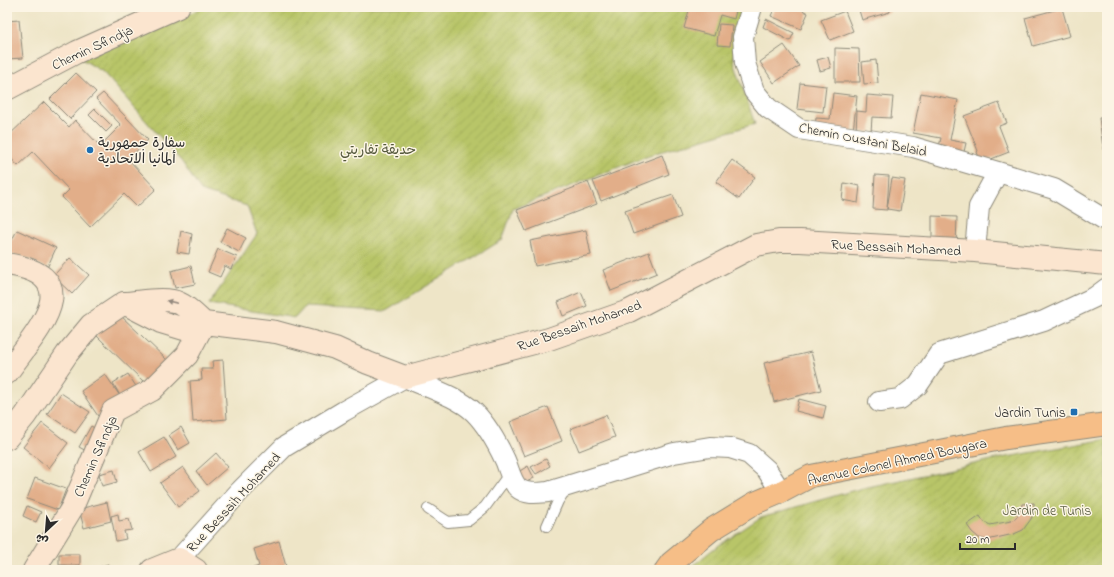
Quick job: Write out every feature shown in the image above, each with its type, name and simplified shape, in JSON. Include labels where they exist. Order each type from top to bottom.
[{"type":"main road","name":"Avenue Colonel Ahmed Bougara","points":[[666,570],[671,563],[711,530],[755,502],[781,492],[811,476],[1006,438],[1107,424]]},
{"type":"street","name":"Chemin Sfindja","points":[[7,89],[77,52],[178,7]]},
{"type":"street","name":"Chemin Oustani Belaid","points":[[752,7],[743,37],[745,63],[754,91],[768,108],[799,129],[913,147],[998,172],[1054,189],[1107,221]]},
{"type":"street","points":[[975,251],[979,207],[998,172]]},
{"type":"street","name":"Rue Bessaih Mohamed","points":[[187,565],[240,491],[284,448],[344,411],[405,378],[549,339],[629,311],[756,245],[779,241],[793,241],[975,251],[1107,264]]},
{"type":"street","points":[[7,264],[19,266],[43,276],[50,286],[52,299],[46,319],[7,373]]},
{"type":"street","points":[[879,402],[900,399],[918,385],[939,354],[1044,321],[1095,297],[1107,288]]},
{"type":"street","points":[[7,438],[25,416],[67,354],[91,325],[124,303],[161,322],[184,329],[204,322],[276,332],[335,348],[455,399],[473,411],[494,436],[514,482],[519,489],[531,493],[548,492],[674,453],[710,447],[730,448],[749,454],[767,470],[781,492]]},
{"type":"street","name":"Chemin Sfindja","points":[[34,570],[72,508],[113,411],[152,390],[187,355],[204,322]]},
{"type":"street","points":[[152,570],[187,565]]},
{"type":"lane","points":[[428,509],[448,522],[469,520],[485,507],[510,473]]},
{"type":"lane","points":[[547,526],[558,501],[569,485]]},
{"type":"green space","name":"حديقة تفاريتي","points":[[202,7],[744,7],[735,29],[734,62],[755,124],[649,155],[513,209],[502,240],[386,311],[305,307],[295,318],[209,304],[257,234],[247,206],[201,191],[182,162],[103,72],[80,58],[168,26]]},
{"type":"green space","name":"Jardin de Tunis","points":[[1107,439],[1107,570],[688,570],[712,550],[761,517],[859,489],[1001,458]]},
{"type":"building","points":[[690,7],[737,7],[734,19],[720,15],[714,36],[684,28]]},
{"type":"building","points":[[775,7],[796,7],[808,13],[801,29],[771,16]]},
{"type":"building","points":[[858,7],[889,7],[890,12],[862,20]]},
{"type":"building","points":[[1062,8],[1070,36],[1033,46],[1025,18]]},
{"type":"building","points":[[845,11],[853,31],[830,40],[821,20]]},
{"type":"building","points":[[766,19],[794,33],[790,41],[763,27]]},
{"type":"building","points":[[19,20],[23,58],[7,59],[7,21]]},
{"type":"building","points":[[719,24],[732,25],[730,46],[717,45]]},
{"type":"building","points":[[784,45],[799,66],[774,83],[760,62]]},
{"type":"building","points":[[835,48],[859,49],[860,82],[835,82]]},
{"type":"building","points":[[828,57],[831,68],[820,71],[817,60]]},
{"type":"building","points":[[876,60],[878,83],[864,84],[862,62]]},
{"type":"building","points":[[76,73],[96,92],[70,119],[50,99]]},
{"type":"building","points":[[800,83],[826,86],[823,112],[797,109]]},
{"type":"building","points":[[103,93],[148,140],[128,159],[156,189],[137,207],[124,194],[90,227],[62,197],[69,190],[33,152],[18,166],[7,154],[7,137],[44,102],[69,127],[75,120],[100,146],[121,125],[96,99]]},
{"type":"building","points":[[833,93],[857,96],[853,132],[815,127],[816,118],[830,119]]},
{"type":"building","points":[[921,93],[958,100],[950,140],[966,143],[963,156],[938,151],[941,138],[913,133]]},
{"type":"building","points":[[867,95],[893,97],[891,118],[872,117],[871,132],[856,131],[857,111],[866,112]]},
{"type":"building","points":[[999,103],[1007,123],[999,126],[1009,152],[981,163],[977,152],[978,151],[964,116]]},
{"type":"building","points":[[95,109],[112,126],[106,132],[89,115]]},
{"type":"building","points":[[1107,117],[1107,169],[1106,169],[1099,118]]},
{"type":"building","points":[[662,155],[669,174],[601,201],[593,181]]},
{"type":"building","points":[[732,160],[755,177],[739,199],[716,182]]},
{"type":"building","points":[[875,175],[889,176],[887,210],[873,209]]},
{"type":"building","points":[[892,178],[905,180],[900,211],[887,209]]},
{"type":"building","points":[[588,182],[597,204],[526,231],[517,210]]},
{"type":"building","points":[[844,183],[860,186],[858,203],[842,200]]},
{"type":"building","points":[[673,195],[681,217],[633,234],[625,211]]},
{"type":"building","points":[[932,216],[957,217],[956,245],[932,244]]},
{"type":"building","points":[[227,228],[246,238],[239,252],[220,242]]},
{"type":"building","points":[[17,230],[56,248],[47,268],[23,257],[7,254],[7,238],[12,240]]},
{"type":"building","points":[[586,230],[591,255],[535,266],[530,241]]},
{"type":"building","points":[[181,231],[192,234],[189,254],[177,252]]},
{"type":"building","points":[[218,249],[237,257],[231,269],[225,266],[220,277],[208,272]]},
{"type":"building","points":[[649,252],[657,273],[611,291],[603,270]]},
{"type":"building","points":[[70,258],[89,275],[72,294],[53,276]]},
{"type":"building","points":[[191,266],[195,284],[175,288],[171,271]]},
{"type":"building","points":[[581,292],[587,306],[563,316],[558,302]]},
{"type":"building","points":[[118,313],[168,361],[146,384],[96,335]]},
{"type":"building","points":[[811,352],[821,390],[774,402],[764,363]]},
{"type":"building","points":[[223,360],[227,419],[193,422],[190,381],[202,380],[201,369],[213,369],[212,361]]},
{"type":"building","points":[[105,374],[120,396],[110,407],[98,416],[81,391]]},
{"type":"building","points":[[128,374],[139,391],[123,401],[113,383]]},
{"type":"building","points":[[61,393],[90,412],[75,433],[47,414]]},
{"type":"building","points":[[799,399],[826,406],[823,418],[796,411]]},
{"type":"building","points":[[548,407],[562,441],[524,456],[510,422]]},
{"type":"building","points":[[606,415],[615,437],[579,451],[570,429]]},
{"type":"building","points":[[42,423],[68,443],[49,468],[23,447]]},
{"type":"building","points":[[91,426],[101,432],[90,453],[79,447]]},
{"type":"building","points":[[181,427],[190,443],[178,450],[169,435]]},
{"type":"building","points":[[164,437],[176,457],[151,472],[139,452]]},
{"type":"building","points":[[216,453],[228,467],[207,485],[196,471]]},
{"type":"building","points":[[546,459],[550,466],[536,474],[531,467]]},
{"type":"building","points":[[528,466],[534,478],[525,483],[518,472]]},
{"type":"building","points":[[183,467],[200,491],[178,507],[160,483]]},
{"type":"building","points":[[114,470],[117,482],[102,486],[99,474]]},
{"type":"building","points":[[35,478],[66,489],[58,510],[27,499]]},
{"type":"building","points":[[107,502],[111,521],[84,528],[79,509]]},
{"type":"building","points":[[1034,503],[1034,512],[1031,519],[1023,530],[1014,534],[987,540],[979,538],[967,525],[980,516],[983,521],[990,525],[1011,521],[1019,514],[1022,504]]},
{"type":"building","points":[[27,506],[41,512],[36,522],[23,516]]},
{"type":"building","points":[[118,514],[119,521],[129,519],[132,530],[124,531],[126,539],[116,541],[111,516]]},
{"type":"building","points":[[279,541],[287,570],[248,570],[259,566],[254,549]]},
{"type":"building","points":[[59,554],[80,554],[80,565],[59,565]]},
{"type":"building","points":[[108,564],[110,570],[93,569]]},
{"type":"place","name":"سفارة جمهورية ألمانيا الاتحادية","points":[[90,150]]},
{"type":"place","name":"Jardin Tunis","points":[[1074,412]]}]
